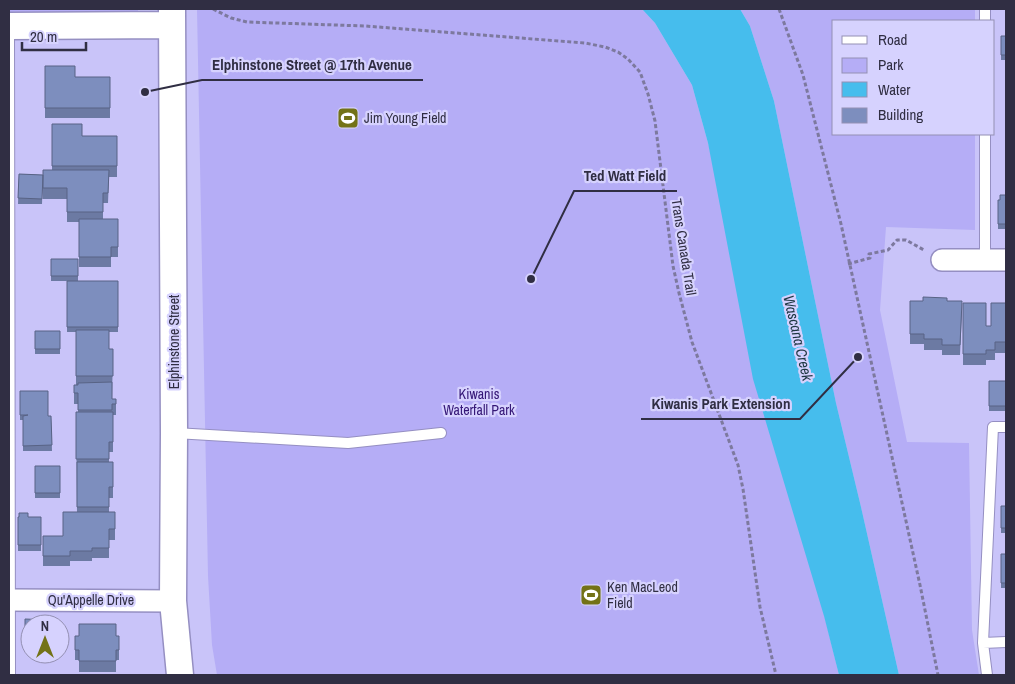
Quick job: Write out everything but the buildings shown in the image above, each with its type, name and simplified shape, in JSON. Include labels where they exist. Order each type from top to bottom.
[{"type":"street","points":[[9,26],[172,17]]},
{"type":"street","name":"Elphinstone Street","points":[[172,17],[173,601],[180,675]]},
{"type":"street","points":[[942,260],[1006,260]]},
{"type":"street","name":"Qu'Appelle Drive","points":[[9,600],[173,601]]},
{"type":"lane","points":[[9,26],[10,675]]},
{"type":"lane","points":[[985,135],[985,260]]},
{"type":"lane","points":[[988,675],[983,643],[994,427],[1006,427]]},
{"type":"lane","points":[[174,433],[348,443],[441,434]]},
{"type":"lane","points":[[983,643],[1006,642]]},
{"type":"path","name":"Trans Canada Trail","points":[[212,9],[231,18],[247,22],[364,26],[585,43],[618,52],[634,66],[645,83],[655,121],[673,266],[685,319],[706,382],[738,465],[760,607],[776,675]]},
{"type":"path","points":[[780,9],[803,76],[840,224],[920,585],[938,675]]},
{"type":"path","points":[[848,264],[870,258],[869,254],[888,250],[896,240],[906,240],[942,260]]},
{"type":"green space","points":[[9,9],[138,9],[138,14],[9,13]]},
{"type":"green space","name":"Kiwanis Waterfall Park","points":[[197,9],[642,9],[655,23],[692,85],[708,143],[839,675],[217,675],[212,645],[208,576]]},
{"type":"green space","points":[[740,9],[975,9],[975,20],[832,20],[832,135],[975,135],[975,230],[886,227],[880,310],[907,442],[969,443],[972,630],[979,675],[899,675],[836,403],[774,101],[750,26]]},
{"type":"water","name":"Wascana Creek","points":[[642,9],[740,9],[750,26],[774,101],[836,403],[899,675],[839,675],[824,616],[753,379],[708,143],[692,85],[655,23]]},
{"type":"place","name":"Elphinstone Street @ 17th Avenue","points":[[145,92]]},
{"type":"place","name":"Jim Young Field","points":[[348,118]]},
{"type":"place","name":"Ted Watt Field","points":[[531,279]]},
{"type":"place","name":"Kiwanis Park Extension","points":[[858,357]]},
{"type":"place","name":"Ken MacLeod Field","points":[[591,595]]}]
